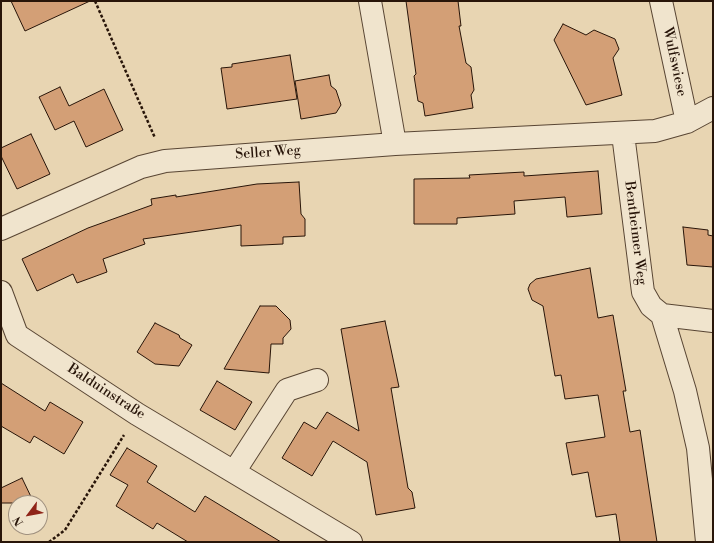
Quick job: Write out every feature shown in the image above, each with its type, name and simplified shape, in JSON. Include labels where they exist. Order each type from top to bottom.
[{"type":"street","points":[[370,1],[395,144]]},
{"type":"street","name":"Wulfswiese","points":[[661,1],[687,122]]},
{"type":"street","points":[[623,134],[655,131],[687,122],[713,108]]},
{"type":"street","name":"Seller Weg","points":[[1,229],[141,167],[165,161],[395,144],[623,134]]},
{"type":"street","name":"Bentheimer Weg","points":[[623,134],[643,292],[651,306],[662,316],[685,391],[698,448],[709,510],[707,542]]},
{"type":"street","name":"Balduinstraße","points":[[1,292],[17,335],[137,414],[351,542]]},
{"type":"street","points":[[662,316],[713,321]]},
{"type":"street","points":[[234,472],[287,390],[317,380]]},
{"type":"path","points":[[95,1],[165,161]]},
{"type":"path","points":[[49,542],[65,530],[137,414]]},
{"type":"building","points":[[11,1],[90,1],[25,31]]},
{"type":"building","points":[[406,1],[458,1],[461,26],[459,26],[466,63],[471,67],[474,90],[471,95],[473,108],[425,116],[423,103],[418,101],[414,76],[416,74]]},
{"type":"building","points":[[563,24],[586,35],[594,30],[615,39],[619,49],[613,58],[622,95],[586,105],[554,40]]},
{"type":"building","points":[[290,55],[297,99],[227,109],[221,68],[232,67],[232,64]]},
{"type":"building","points":[[329,75],[331,86],[336,90],[341,105],[336,113],[301,119],[295,81]]},
{"type":"building","points":[[60,87],[69,106],[104,89],[123,130],[86,147],[74,121],[55,130],[39,97]]},
{"type":"building","points":[[31,134],[50,174],[17,189],[1,156],[1,148]]},
{"type":"building","points":[[598,171],[602,214],[567,217],[565,197],[514,201],[515,214],[457,218],[457,224],[414,224],[414,179],[470,178],[469,175],[524,172],[524,176]]},
{"type":"building","points":[[299,182],[301,214],[305,219],[305,236],[283,237],[283,244],[241,246],[241,225],[143,239],[145,244],[103,259],[107,272],[77,283],[73,274],[37,291],[22,259],[88,228],[152,205],[151,199],[176,195],[176,197],[257,184]]},
{"type":"building","points":[[683,227],[708,230],[708,235],[713,236],[713,267],[687,265]]},
{"type":"building","points":[[590,268],[598,318],[613,315],[626,391],[623,391],[630,432],[640,430],[657,542],[620,542],[616,514],[596,517],[588,472],[572,475],[566,443],[605,437],[598,395],[565,399],[561,375],[555,376],[543,306],[532,300],[528,289],[530,284],[536,279]]},
{"type":"building","points":[[260,306],[276,306],[290,320],[291,329],[283,338],[283,344],[271,344],[269,373],[224,369]]},
{"type":"building","points":[[385,321],[399,387],[391,388],[408,488],[412,492],[415,508],[376,515],[367,462],[333,441],[312,476],[282,458],[304,422],[316,429],[327,412],[359,431],[341,329]]},
{"type":"building","points":[[155,323],[179,335],[180,338],[192,345],[179,366],[155,364],[137,352]]},
{"type":"building","points":[[217,381],[252,402],[235,430],[200,410]]},
{"type":"building","points":[[1,383],[45,411],[50,402],[83,422],[64,454],[34,436],[30,443],[1,426]]},
{"type":"building","points":[[127,448],[157,466],[147,482],[195,512],[205,496],[281,542],[188,542],[157,523],[153,529],[116,506],[128,485],[110,475]]},
{"type":"building","points":[[22,478],[30,495],[8,495],[8,503],[1,503],[1,488]]}]
